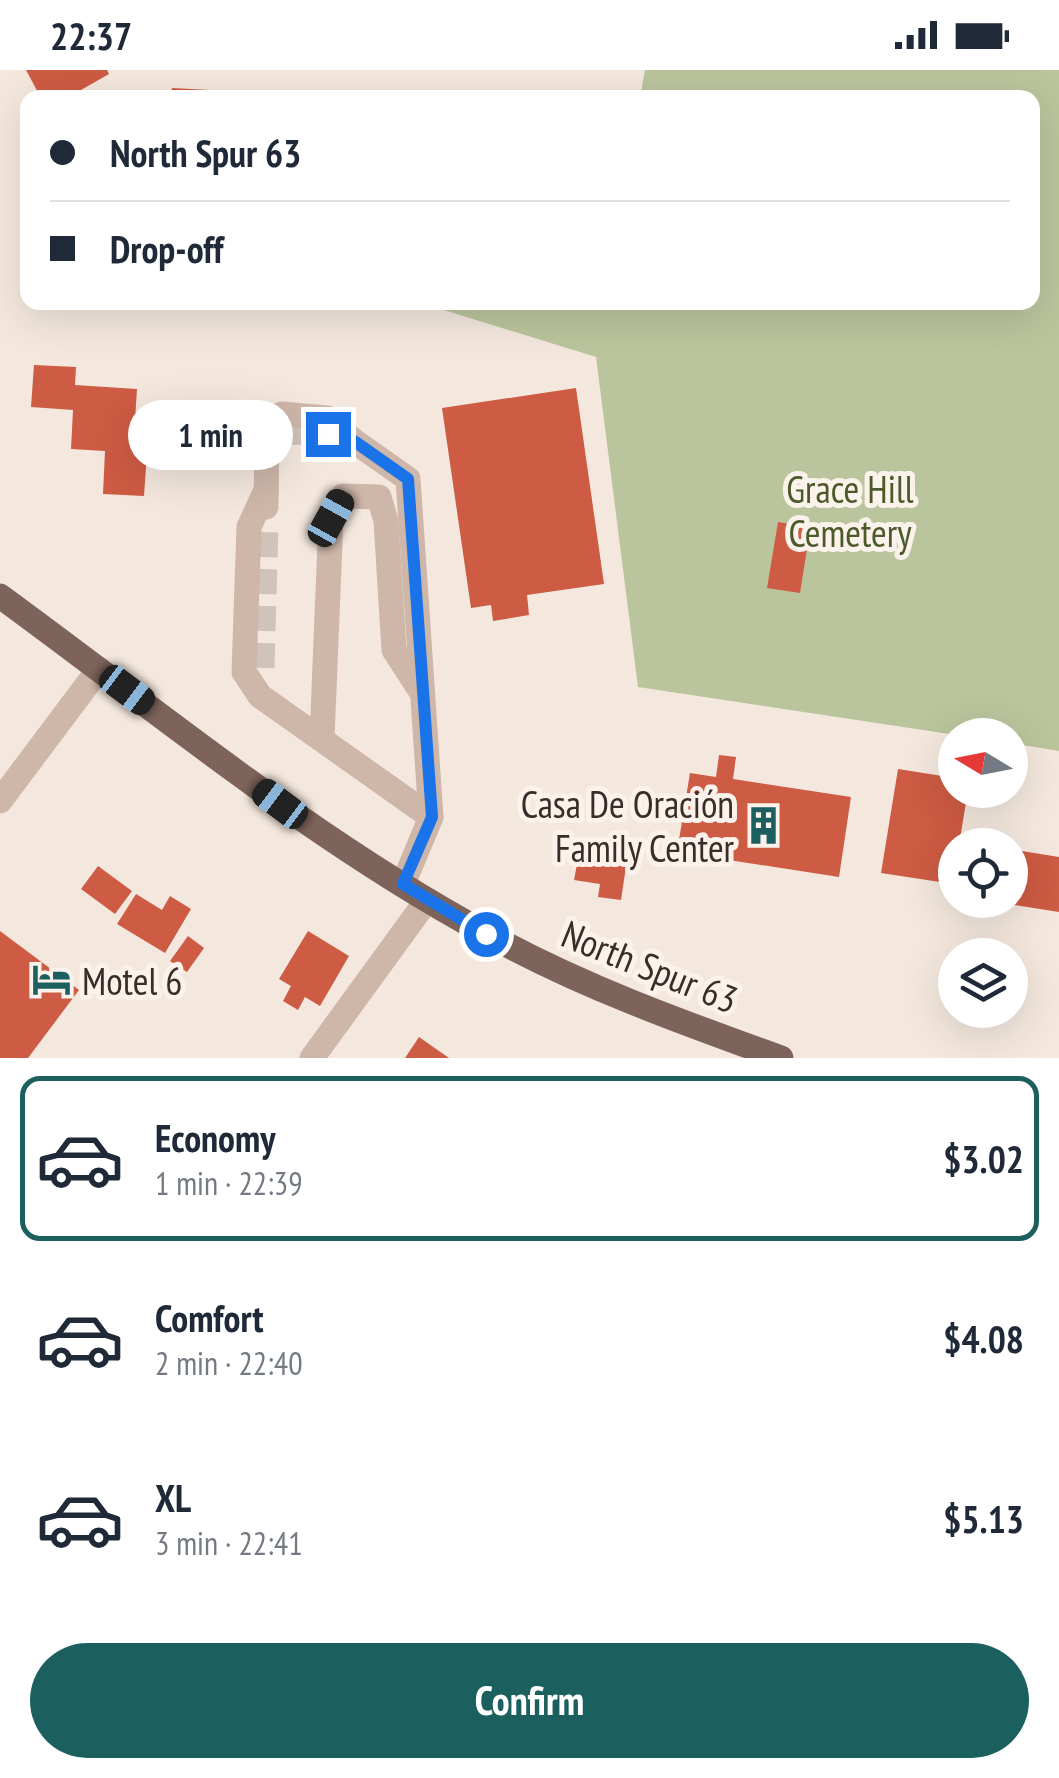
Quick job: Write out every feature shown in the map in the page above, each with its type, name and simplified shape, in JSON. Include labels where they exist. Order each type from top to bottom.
[{"type":"main road","name":"North Spur 63","points":[[0,596],[305,822],[428,900],[598,989],[781,1058]]},
{"type":"street","points":[[266,525],[267,433],[286,437],[282,414],[328,418],[337,441],[408,479],[432,817],[403,884]]},
{"type":"street","points":[[266,490],[249,527],[244,672],[260,696],[432,817]]},
{"type":"street","points":[[322,738],[331,518],[343,496],[379,498],[386,521],[394,650],[423,694]]},
{"type":"street","points":[[0,801],[99,668]]},
{"type":"street","points":[[260,696],[262,668]]},
{"type":"street","points":[[312,1058],[428,900]]},
{"type":"green space","name":"Grace Hill Cemetery","points":[[645,70],[1059,70],[1059,751],[1028,746],[1028,718],[938,718],[938,732],[638,687],[596,357],[444,310],[1040,310],[1040,90],[641,90]]},
{"type":"building","points":[[26,70],[107,70],[109,74],[81,90],[37,90]]},
{"type":"building","points":[[34,365],[76,367],[75,385],[137,389],[133,452],[147,453],[144,496],[103,494],[105,451],[71,449],[73,410],[31,407]]},
{"type":"building","points":[[576,388],[604,584],[527,595],[529,615],[493,621],[491,605],[471,608],[442,408]]},
{"type":"building","points":[[778,522],[829,530],[825,552],[807,549],[800,593],[767,588]]},
{"type":"building","name":"Casa De Oración Family Center","points":[[719,755],[736,757],[733,779],[851,797],[839,877],[677,852],[690,773],[716,777]]},
{"type":"building","points":[[898,769],[938,775],[938,808],[965,808],[962,828],[938,828],[938,882],[881,873]]},
{"type":"building","points":[[596,848],[628,853],[621,900],[598,897],[600,884],[574,880],[578,859],[594,861]]},
{"type":"building","points":[[1028,852],[1059,857],[1059,912],[1028,907]]},
{"type":"building","points":[[98,866],[132,891],[115,914],[81,889]]},
{"type":"building","points":[[136,894],[162,910],[170,896],[191,909],[165,953],[117,924]]},
{"type":"building","points":[[0,931],[79,990],[28,1058],[0,1058]]},
{"type":"building","points":[[308,931],[349,956],[320,1006],[305,997],[298,1010],[283,1001],[291,986],[279,979]]},
{"type":"building","points":[[188,936],[204,948],[187,972],[170,961]]},
{"type":"building","points":[[419,1037],[449,1058],[405,1058]]},
{"type":"tunnel","points":[[291,432],[328,434]]},
{"type":"tunnel","points":[[262,668],[266,525]]},
{"type":"place","name":"Casa De Oración Family Center","points":[[764,825]]},
{"type":"place","name":"Motel 6","points":[[52,980]]},
{"type":"route","points":[[328,434],[354,441],[408,479],[432,817],[403,884],[486,934]]}]
